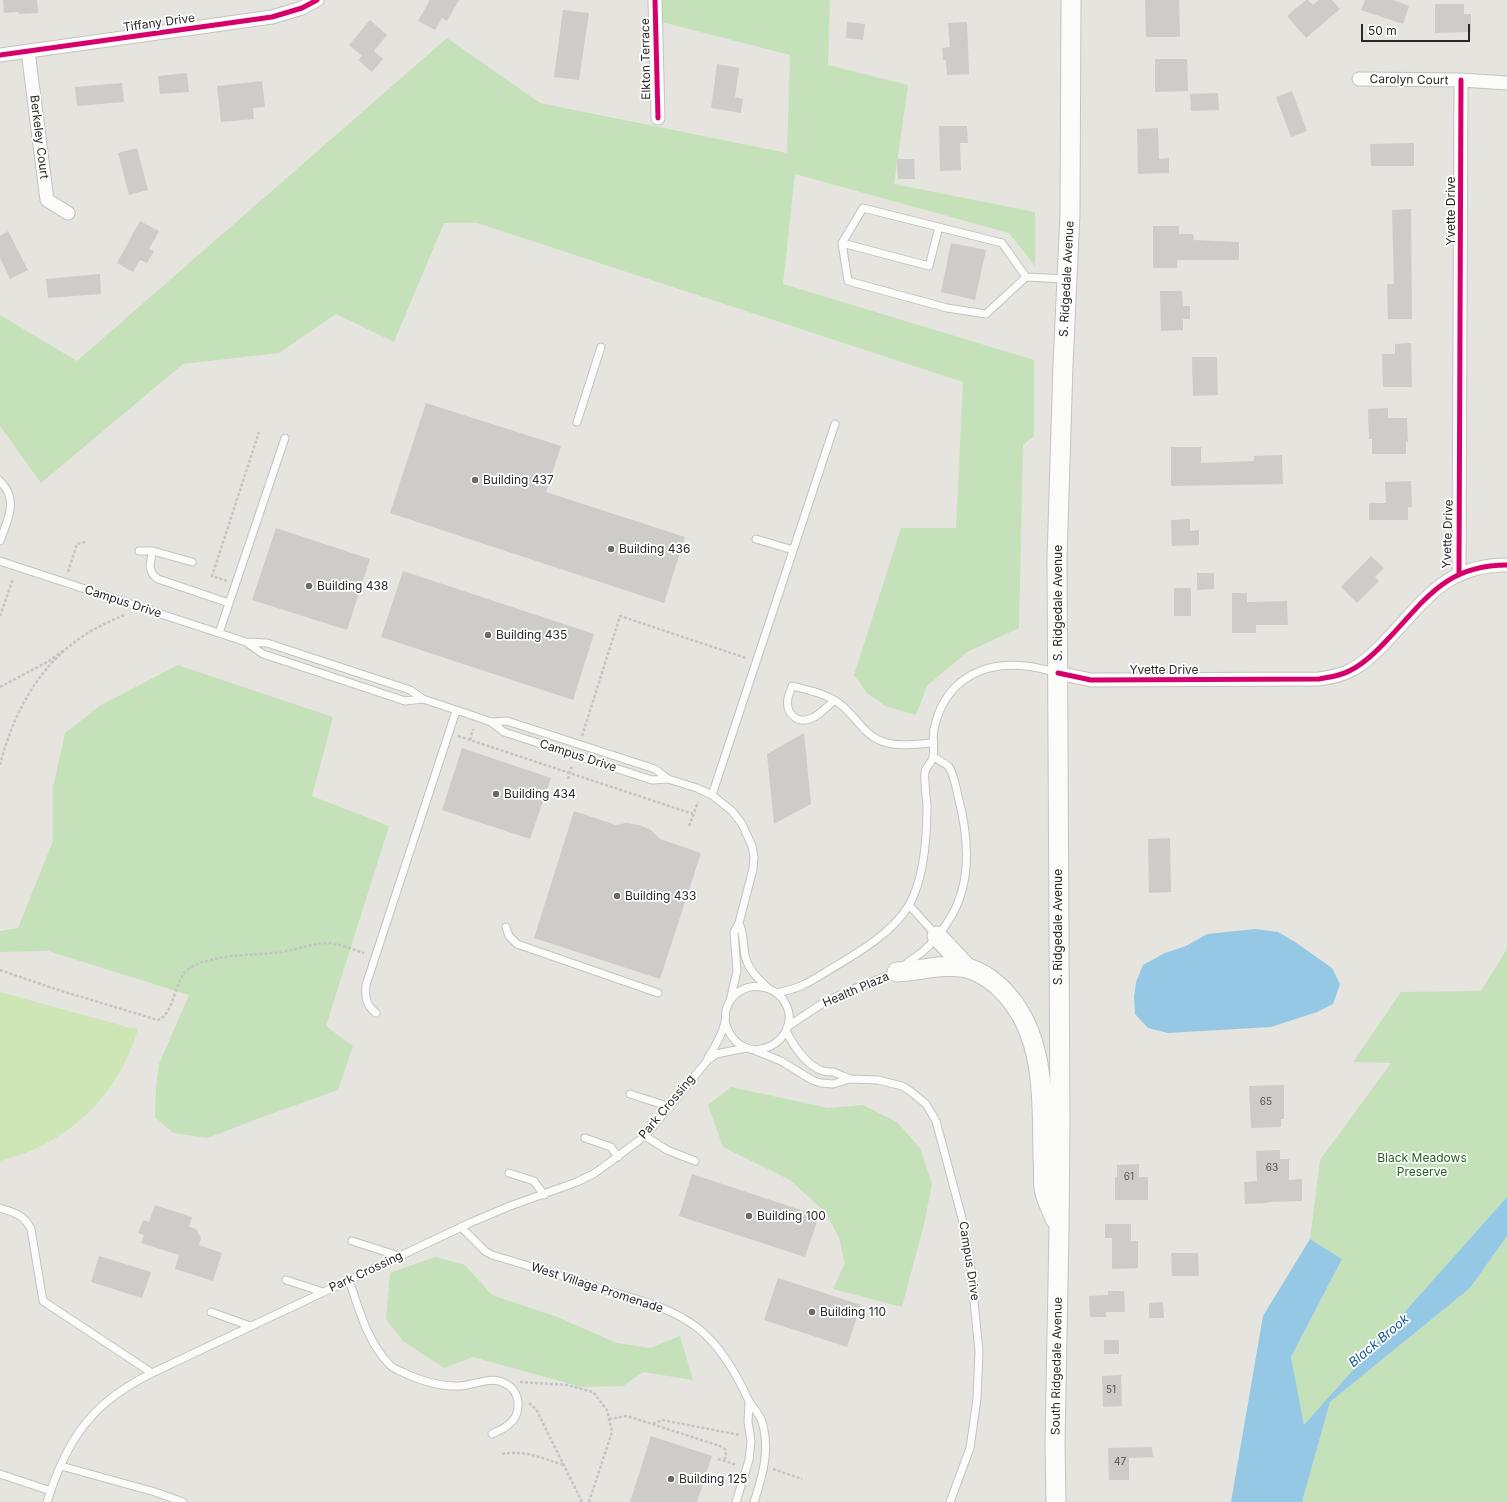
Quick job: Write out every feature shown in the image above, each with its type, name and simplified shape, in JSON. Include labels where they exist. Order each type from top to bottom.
[{"type":"main road","name":"S. Ridgedale Avenue","points":[[1059,1230],[1058,494],[1070,214],[1071,0]]},
{"type":"main road","points":[[937,936],[967,968]]},
{"type":"main road","points":[[897,972],[937,967],[967,968],[984,975],[1002,989],[1014,1003],[1025,1021],[1035,1048],[1041,1082],[1044,1189],[1059,1230]]},
{"type":"main road","name":"South Ridgedale Avenue","points":[[1056,1502],[1055,1442],[1059,1230]]},
{"type":"street","name":"Tiffany Drive","points":[[0,55],[272,17],[302,8],[317,0]]},
{"type":"street","name":"Elkton Terrace","points":[[655,0],[658,118]]},
{"type":"street","name":"Berkeley Court","points":[[28,51],[47,200],[68,213]]},
{"type":"street","name":"Carolyn Court","points":[[1359,79],[1507,82]]},
{"type":"street","name":"Yvette Drive","points":[[1058,673],[1092,680],[1319,679],[1335,677],[1350,671],[1373,654],[1436,588],[1459,574],[1462,80]]},
{"type":"street","points":[[1459,574],[1474,568],[1490,565],[1507,565]]},
{"type":"lane","points":[[1026,277],[1002,243],[863,208],[842,243],[848,281],[947,308],[986,314],[1026,277],[1066,280]]},
{"type":"lane","points":[[842,243],[929,266],[939,227]]},
{"type":"lane","points":[[577,422],[601,347]]},
{"type":"lane","points":[[712,795],[835,424]]},
{"type":"lane","points":[[219,633],[285,438]]},
{"type":"lane","points":[[0,481],[9,492],[11,504],[10,515],[0,541]]},
{"type":"lane","points":[[756,539],[793,550]]},
{"type":"lane","points":[[139,551],[153,551],[192,562]]},
{"type":"lane","points":[[153,551],[150,570],[158,579],[229,603]]},
{"type":"lane","name":"Campus Drive","points":[[0,561],[246,642],[267,643],[410,690],[423,700]]},
{"type":"lane","name":"Campus Drive","points":[[246,642],[263,654],[405,701],[423,700],[491,722],[504,732],[652,780],[668,779]]},
{"type":"lane","points":[[777,993],[802,986],[852,956],[876,939],[898,920],[909,905],[916,888],[923,856],[927,824],[925,771],[934,757],[933,730],[947,696],[966,678],[988,668],[1026,666],[1058,673]]},
{"type":"lane","points":[[834,701],[813,718],[806,720],[794,718],[789,712],[788,698],[792,686],[821,694],[834,701],[841,705],[864,730],[883,742],[905,745],[933,743]]},
{"type":"lane","points":[[376,1013],[369,1007],[365,997],[366,985],[456,710]]},
{"type":"lane","name":"Campus Drive","points":[[491,722],[507,721],[655,769],[668,779],[697,788],[712,795],[732,811],[742,824],[752,846],[754,857],[753,869],[739,923],[734,932],[737,971],[730,1001]]},
{"type":"lane","name":"Health Plaza","points":[[787,1029],[820,1005],[846,992],[897,972],[922,952],[937,936],[952,915],[961,894],[965,876],[966,856],[964,819],[955,782],[948,767],[934,757]]},
{"type":"lane","points":[[909,905],[937,936]]},
{"type":"lane","points":[[739,923],[744,933],[745,956],[749,968],[754,976],[768,988],[777,993],[784,1001],[788,1011],[789,1021],[787,1029],[778,1042],[767,1048],[750,1049],[734,1041],[728,1032],[725,1022],[726,1011],[730,1001],[737,993],[747,988],[758,986],[768,988]]},
{"type":"lane","points":[[506,927],[509,936],[517,944],[658,993]]},
{"type":"lane","name":"Park Crossing","points":[[47,1502],[61,1466],[75,1440],[91,1417],[106,1402],[124,1388],[250,1326],[461,1227],[510,1206],[577,1182],[595,1173],[645,1136],[670,1107],[707,1061],[725,1022]]},
{"type":"lane","name":"Campus Drive","points":[[787,1029],[791,1042],[807,1062],[823,1071],[834,1072],[850,1079]]},
{"type":"lane","name":"Campus Drive","points":[[750,1049],[781,1061],[812,1080],[833,1084],[850,1079],[891,1082],[910,1091],[926,1104],[936,1121],[962,1218],[970,1262],[979,1351],[977,1399],[970,1448],[950,1502]]},
{"type":"lane","name":"Park Crossing","points":[[707,1061],[716,1054],[750,1049]]},
{"type":"lane","points":[[630,1094],[670,1107]]},
{"type":"lane","points":[[645,1136],[667,1150],[695,1161]]},
{"type":"lane","points":[[585,1138],[611,1147],[618,1157]]},
{"type":"lane","points":[[509,1172],[534,1181],[544,1195]]},
{"type":"lane","points":[[0,1208],[19,1214],[27,1221],[31,1230],[43,1301],[152,1373]]},
{"type":"lane","name":"West Village Promenade","points":[[461,1227],[485,1251],[492,1255],[654,1305],[681,1317],[699,1329],[713,1342],[734,1370],[749,1402],[760,1418],[765,1444],[764,1473],[754,1502]]},
{"type":"lane","points":[[352,1241],[399,1256]]},
{"type":"lane","points":[[286,1280],[323,1292]]},
{"type":"lane","points":[[349,1280],[363,1322],[376,1346],[390,1365],[419,1380],[446,1387],[467,1386],[491,1380],[505,1383],[516,1393],[519,1404],[516,1416],[509,1425],[492,1434]]},
{"type":"lane","points":[[211,1312],[250,1326]]},
{"type":"lane","name":"West Village Promenade","points":[[736,1502],[749,1460],[751,1441],[748,1422],[749,1402]]},
{"type":"lane","points":[[61,1466],[155,1492],[183,1502]]},
{"type":"lane","points":[[0,1474],[50,1491]]},
{"type":"path","points":[[227,581],[212,576],[259,432]]},
{"type":"path","points":[[68,572],[77,544],[86,542]]},
{"type":"path","points":[[0,616],[13,579]]},
{"type":"path","points":[[0,687],[49,661],[91,631],[124,615]]},
{"type":"path","points":[[581,738],[620,616],[747,659]]},
{"type":"path","points":[[0,765],[11,728],[24,699],[45,670],[71,645]]},
{"type":"path","points":[[470,740],[473,729]]},
{"type":"path","points":[[458,736],[693,814]]},
{"type":"path","points":[[568,779],[574,761]]},
{"type":"path","points":[[689,826],[698,802]]},
{"type":"path","points":[[0,970],[55,989],[158,1020],[166,1014],[182,976],[188,970],[210,960],[281,952],[330,943],[364,953]]},
{"type":"path","points":[[520,1382],[567,1385],[593,1392],[607,1410],[612,1432],[589,1502]]},
{"type":"path","points":[[528,1402],[536,1409],[582,1502]]},
{"type":"path","points":[[609,1419],[627,1416],[720,1446],[725,1450],[726,1456],[724,1461]]},
{"type":"path","points":[[653,1424],[662,1420],[744,1436]]},
{"type":"path","points":[[502,1454],[516,1452],[530,1454],[564,1465]]},
{"type":"path","points":[[718,1459],[742,1466]]},
{"type":"path","points":[[771,1468],[802,1479]]},
{"type":"green space","points":[[655,0],[830,0],[828,65],[908,85],[894,184],[1035,212],[1035,266],[1009,233],[795,174],[783,284],[1034,360],[1034,436],[1023,445],[1019,628],[967,652],[927,686],[916,715],[885,706],[867,693],[854,675],[901,528],[956,528],[963,382],[477,223],[444,223],[394,342],[336,314],[279,353],[183,364],[41,483],[0,426],[0,315],[77,361],[447,38],[540,103],[787,153],[790,55],[654,20]]},
{"type":"green space","points":[[178,665],[333,717],[312,796],[389,826],[326,1026],[353,1046],[338,1090],[208,1138],[173,1133],[155,1117],[156,1087],[159,1064],[189,995],[48,951],[0,952],[0,931],[18,928],[53,841],[53,787],[65,733],[101,705]]},
{"type":"green space","name":"Black Meadows Preserve","points":[[1507,949],[1507,1197],[1304,1426],[1291,1357],[1342,1259],[1310,1239],[1320,1160],[1391,1063],[1353,1062],[1401,992],[1481,991]]},
{"type":"green space","points":[[0,992],[138,1029],[129,1053],[118,1075],[104,1096],[87,1114],[68,1130],[47,1143],[0,1161]]},
{"type":"green space","points":[[731,1087],[828,1108],[863,1105],[897,1122],[920,1148],[932,1184],[924,1224],[902,1307],[833,1289],[845,1263],[839,1238],[826,1213],[790,1180],[723,1147],[708,1105]]},
{"type":"green space","points":[[1507,1236],[1507,1502],[1302,1502],[1330,1402],[1470,1288]]},
{"type":"green space","points":[[435,1257],[465,1265],[492,1295],[555,1316],[617,1343],[650,1348],[680,1336],[693,1380],[643,1372],[623,1386],[581,1387],[473,1357],[444,1368],[403,1341],[386,1319],[390,1273]]},
{"type":"water","points":[[1255,929],[1278,932],[1332,968],[1340,984],[1333,1004],[1317,1012],[1271,1027],[1168,1033],[1148,1028],[1135,1014],[1134,997],[1136,982],[1143,965],[1165,953],[1186,946],[1207,934]]},
{"type":"water","name":"Black Brook","points":[[1507,1197],[1507,1236],[1470,1288],[1330,1402],[1302,1502],[1231,1502],[1263,1316],[1310,1239],[1342,1259],[1291,1357],[1304,1425]]},
{"type":"building","points":[[3,0],[37,0],[38,13],[4,13]]},
{"type":"building","points":[[430,0],[459,0],[447,21],[442,18],[435,30],[418,21]]},
{"type":"building","points":[[1145,0],[1179,0],[1180,37],[1146,37]]},
{"type":"building","points":[[1306,0],[1313,5],[1319,0],[1332,0],[1340,9],[1306,38],[1287,16]]},
{"type":"building","points":[[1365,0],[1393,0],[1409,6],[1403,24],[1361,10]]},
{"type":"building","points":[[1435,4],[1464,4],[1464,14],[1471,14],[1471,32],[1435,33]]},
{"type":"building","points":[[563,10],[589,13],[579,80],[554,77]]},
{"type":"building","points":[[370,20],[387,35],[374,51],[383,59],[372,72],[358,60],[362,56],[349,45]]},
{"type":"building","points":[[847,22],[865,24],[863,40],[846,38]]},
{"type":"building","points":[[967,22],[969,74],[947,75],[946,60],[943,60],[942,48],[950,47],[948,23]]},
{"type":"building","points":[[1155,59],[1187,59],[1188,91],[1155,92]]},
{"type":"building","points":[[717,64],[739,68],[735,97],[743,99],[741,113],[711,108]]},
{"type":"building","points":[[187,73],[189,92],[160,94],[158,76]]},
{"type":"building","points":[[262,81],[265,107],[253,108],[254,119],[221,122],[217,86]]},
{"type":"building","points":[[122,83],[124,102],[77,106],[75,87]]},
{"type":"building","points":[[1292,91],[1307,131],[1291,137],[1276,97]]},
{"type":"building","points":[[1218,93],[1219,110],[1191,111],[1190,94]]},
{"type":"building","points":[[939,126],[967,126],[968,143],[960,143],[961,170],[940,171]]},
{"type":"building","points":[[1158,128],[1159,159],[1169,158],[1169,173],[1138,174],[1137,129]]},
{"type":"building","points":[[1414,143],[1414,166],[1371,166],[1370,144]]},
{"type":"building","points":[[137,148],[148,190],[129,195],[118,153]]},
{"type":"building","points":[[897,159],[914,159],[915,179],[898,179]]},
{"type":"building","points":[[1411,209],[1412,319],[1388,319],[1387,284],[1394,284],[1392,210]]},
{"type":"building","points":[[140,221],[159,231],[149,249],[154,251],[147,263],[140,260],[133,272],[117,263]]},
{"type":"building","points":[[1153,226],[1179,226],[1179,234],[1193,234],[1194,240],[1239,242],[1239,260],[1177,260],[1177,268],[1153,268]]},
{"type":"building","points":[[8,231],[28,270],[10,279],[0,258],[0,236]]},
{"type":"building","points":[[951,243],[986,250],[975,300],[941,292]]},
{"type":"building","points":[[100,274],[101,294],[48,298],[46,279]]},
{"type":"building","points":[[1160,291],[1182,291],[1183,306],[1190,306],[1190,319],[1183,319],[1183,330],[1161,331]]},
{"type":"building","points":[[1411,343],[1412,387],[1383,387],[1382,354],[1395,354],[1395,344]]},
{"type":"building","points":[[1192,357],[1217,357],[1218,395],[1193,396]]},
{"type":"building","name":"Building 437","points":[[426,403],[561,446],[546,492],[685,537],[664,603],[390,513]]},
{"type":"building","points":[[1388,408],[1388,418],[1407,418],[1408,442],[1406,442],[1406,454],[1372,454],[1372,439],[1369,439],[1368,409]]},
{"type":"building","points":[[1171,447],[1201,447],[1201,463],[1254,461],[1254,456],[1282,455],[1283,484],[1171,486]]},
{"type":"building","points":[[1411,481],[1412,507],[1408,507],[1408,520],[1369,520],[1369,503],[1386,503],[1385,482]]},
{"type":"building","points":[[1190,519],[1190,531],[1199,530],[1199,545],[1172,546],[1171,520]]},
{"type":"building","name":"Building 438","points":[[276,528],[370,559],[347,630],[252,600]]},
{"type":"building","points":[[1371,556],[1384,568],[1375,577],[1379,581],[1357,603],[1341,587]]},
{"type":"building","name":"Building 435","points":[[403,571],[594,634],[573,700],[381,637]]},
{"type":"building","points":[[1197,573],[1214,573],[1214,589],[1197,590]]},
{"type":"building","points":[[1174,588],[1191,588],[1191,616],[1174,616]]},
{"type":"building","points":[[1232,593],[1247,593],[1247,602],[1287,601],[1288,625],[1256,625],[1256,633],[1232,633]]},
{"type":"building","points":[[804,733],[811,804],[774,824],[767,754]]},
{"type":"building","name":"Building 434","points":[[462,748],[551,778],[530,839],[442,810]]},
{"type":"building","name":"Building 433","points":[[574,811],[616,825],[626,823],[639,825],[651,830],[660,839],[701,853],[660,979],[534,938]]},
{"type":"building","points":[[1170,838],[1171,892],[1149,893],[1148,839]]},
{"type":"building","points":[[1284,1085],[1284,1119],[1281,1119],[1281,1127],[1251,1128],[1249,1086]]},
{"type":"building","points":[[1280,1150],[1280,1159],[1289,1159],[1289,1180],[1302,1179],[1302,1201],[1245,1204],[1244,1182],[1257,1181],[1256,1151]]},
{"type":"building","points":[[1139,1164],[1139,1177],[1148,1177],[1148,1200],[1115,1200],[1115,1177],[1117,1177],[1117,1165]]},
{"type":"building","name":"Building 100","points":[[692,1174],[819,1216],[805,1257],[679,1216]]},
{"type":"building","points":[[155,1205],[192,1217],[189,1227],[196,1229],[201,1238],[199,1245],[222,1253],[213,1281],[175,1269],[179,1255],[141,1243],[144,1235],[138,1233],[143,1220],[149,1222]]},
{"type":"building","points":[[1105,1224],[1131,1224],[1131,1241],[1138,1241],[1138,1268],[1112,1269],[1112,1238],[1105,1238]]},
{"type":"building","points":[[1171,1253],[1198,1253],[1199,1276],[1172,1276]]},
{"type":"building","points":[[99,1256],[151,1272],[142,1298],[91,1282]]},
{"type":"building","name":"Building 110","points":[[778,1278],[861,1305],[847,1347],[764,1320]]},
{"type":"building","points":[[1108,1291],[1124,1291],[1125,1312],[1106,1312],[1106,1317],[1090,1317],[1089,1296],[1108,1295]]},
{"type":"building","points":[[1163,1302],[1164,1318],[1149,1318],[1149,1303]]},
{"type":"building","points":[[1104,1340],[1119,1340],[1119,1354],[1104,1354]]},
{"type":"building","points":[[1121,1375],[1122,1406],[1103,1407],[1102,1376]]},
{"type":"building","name":"Building 125","points":[[651,1436],[712,1456],[697,1502],[630,1502]]},
{"type":"building","points":[[1152,1447],[1153,1457],[1129,1458],[1129,1480],[1109,1480],[1108,1448]]},
{"type":"cycle path","points":[[0,55],[272,17],[302,8],[317,0]]},
{"type":"cycle path","points":[[655,0],[658,118]]},
{"type":"cycle path","points":[[1459,573],[1461,80]]},
{"type":"cycle path","points":[[1058,673],[1091,680],[1319,679],[1335,676],[1347,672],[1371,656],[1426,598],[1439,587],[1468,571],[1486,567],[1507,565]]},
{"type":"place","name":"Building 437","points":[[475,480]]},
{"type":"place","name":"Building 436","points":[[611,549]]},
{"type":"place","name":"Building 438","points":[[309,586]]},
{"type":"place","name":"Building 435","points":[[488,635]]},
{"type":"place","name":"Building 434","points":[[496,794]]},
{"type":"place","name":"Building 433","points":[[617,896]]},
{"type":"place","name":"Building 100","points":[[749,1216]]},
{"type":"place","name":"Building 110","points":[[812,1312]]},
{"type":"place","name":"Building 125","points":[[671,1479]]}]
